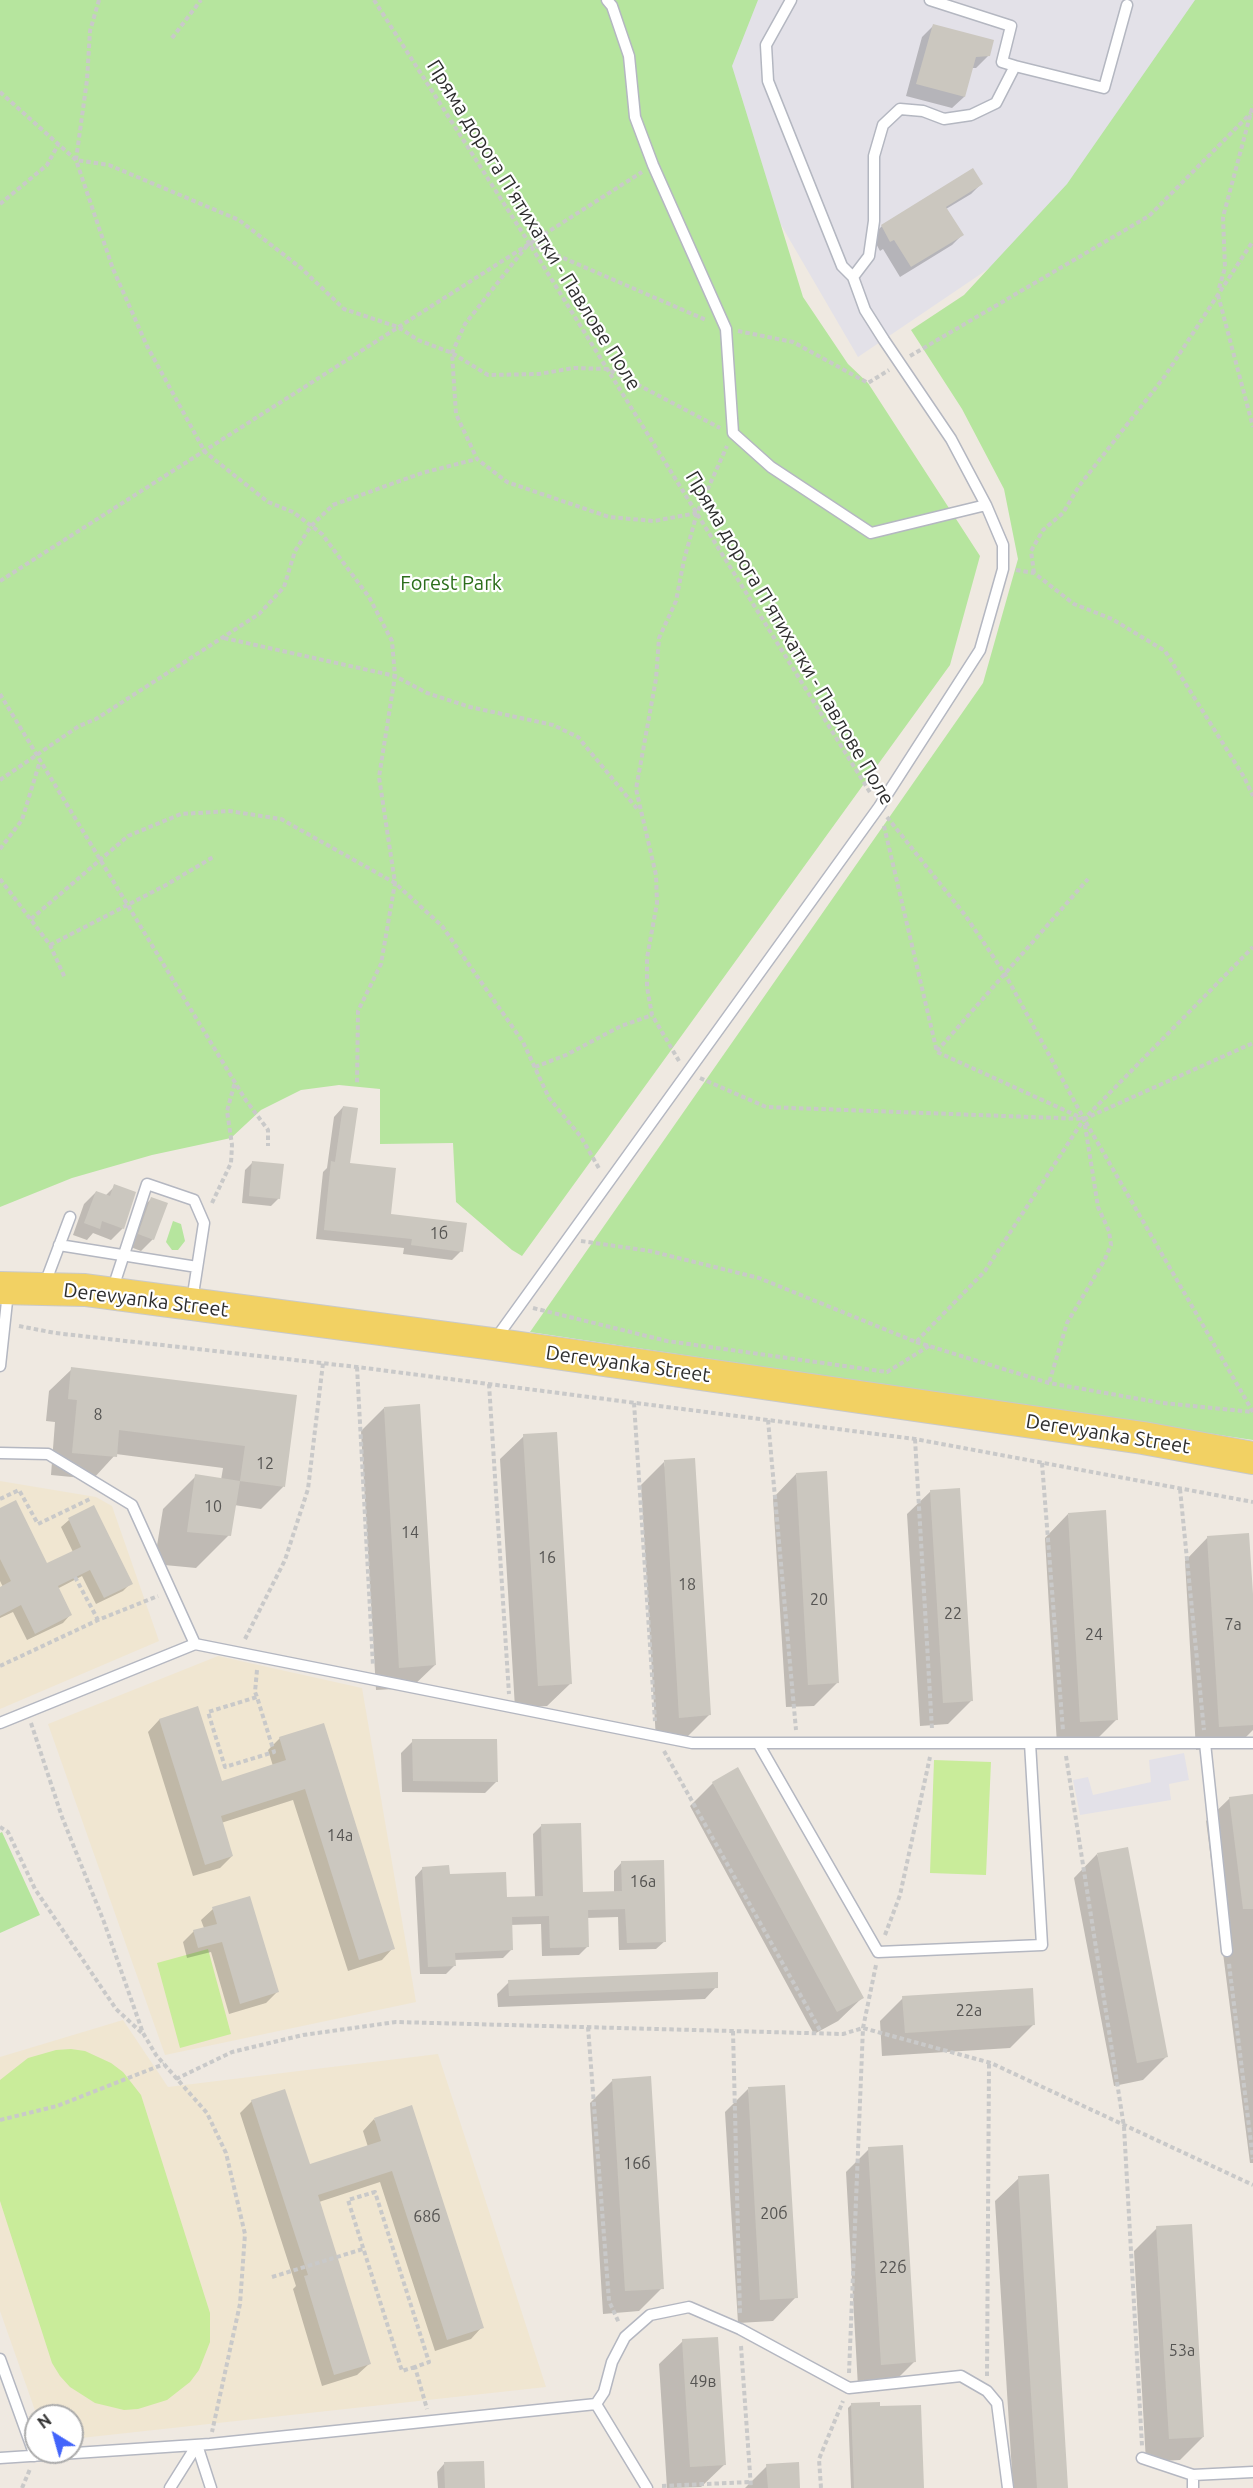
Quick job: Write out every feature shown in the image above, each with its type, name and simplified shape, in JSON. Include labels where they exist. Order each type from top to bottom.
[{"type":"main road","name":"Derevyanka Street","points":[[4,1288],[111,1294],[493,1344],[1143,1438],[1253,1458]]},
{"type":"lane","points":[[607,0],[612,6],[628,56],[635,117],[653,165],[726,329],[733,433],[771,467],[872,533],[986,505]]},
{"type":"lane","points":[[493,1344],[879,807],[980,650],[1004,569],[1003,545],[986,505],[951,439],[865,310],[853,277],[843,266],[768,81],[766,45],[791,0]]},
{"type":"lane","points":[[930,0],[1011,26],[1002,62],[1104,88],[1127,5]]},
{"type":"lane","points":[[853,277],[869,256],[874,221],[874,156],[883,125],[900,109],[922,111],[944,119],[971,115],[996,103],[1015,66]]},
{"type":"lane","points":[[111,1294],[147,1184],[194,1200],[204,1223],[191,1304]]},
{"type":"lane","points":[[43,1289],[70,1217]]},
{"type":"lane","points":[[59,1245],[197,1267]]},
{"type":"lane","points":[[0,1366],[6,1324],[4,1288]]},
{"type":"lane","points":[[0,1454],[48,1454],[132,1505],[195,1644]]},
{"type":"lane","points":[[0,1724],[195,1644],[692,1743],[1253,1743]]},
{"type":"lane","points":[[758,1743],[878,1952],[1041,1946],[1030,1743]]},
{"type":"lane","points":[[1205,1743],[1227,1951]]},
{"type":"lane","points":[[596,2404],[604,2392],[612,2362],[625,2337],[650,2315],[689,2307],[740,2329],[849,2388],[961,2376],[987,2391],[997,2403],[1008,2488]]},
{"type":"lane","points":[[0,2359],[24,2426]]},
{"type":"lane","points":[[84,2453],[210,2444],[596,2404]]},
{"type":"lane","points":[[596,2404],[647,2488]]},
{"type":"lane","points":[[170,2488],[197,2445]]},
{"type":"lane","points":[[197,2445],[212,2488]]},
{"type":"lane","points":[[0,2458],[24,2457]]},
{"type":"lane","points":[[1142,2458],[1192,2475],[1253,2472]]},
{"type":"lane","points":[[1192,2475],[1193,2488]]},
{"type":"path","points":[[99,0],[90,30],[87,80],[76,160],[113,269],[147,346],[205,452],[268,502],[293,512],[322,534],[369,597],[392,641],[395,676],[379,777],[395,883],[381,964],[357,1011],[357,1084]]},
{"type":"path","points":[[172,38],[201,0]]},
{"type":"path","name":"Пряма дорога П'ятихатки - Павлове Поле","points":[[374,0],[608,369],[879,807],[937,1052]]},
{"type":"path","points":[[0,92],[76,160],[109,165],[239,220],[301,268],[344,309],[398,327],[418,340],[452,353],[488,375],[539,374],[574,368],[608,369],[652,390],[695,417],[733,433],[697,513],[676,601],[659,638],[656,680],[636,789],[656,885],[657,903],[648,958],[647,987],[652,1016],[687,1073],[766,1107],[1084,1119],[1253,1043]]},
{"type":"path","points":[[1253,105],[1222,218],[1225,268],[1217,294],[1253,427]]},
{"type":"path","points":[[529,243],[726,329],[793,342],[868,383],[1149,216],[1251,113]]},
{"type":"path","points":[[0,204],[47,165],[58,144]]},
{"type":"path","points":[[0,581],[653,165]]},
{"type":"path","points":[[1253,242],[1165,376],[1079,486],[1063,513],[1043,530],[1031,551],[1034,573],[1074,604],[1112,619],[1165,651],[1244,777],[1253,796]]},
{"type":"path","points":[[529,243],[465,324],[452,353],[456,414],[477,459],[507,482],[609,517],[654,521],[697,513]]},
{"type":"path","points":[[0,780],[79,726],[96,719],[260,614],[284,587],[295,551],[311,526],[333,505],[374,489],[477,459]]},
{"type":"path","points":[[224,638],[395,676],[438,696],[470,707],[553,724],[578,737],[639,812]]},
{"type":"path","points":[[0,694],[235,1082],[268,1130],[268,1146]]},
{"type":"path","points":[[0,849],[22,820],[40,760]]},
{"type":"path","points":[[879,807],[965,915],[1005,974],[1084,1119],[1253,1412]]},
{"type":"path","points":[[31,919],[128,836],[181,814],[229,811],[281,819],[395,883],[442,926],[523,1042],[549,1098],[581,1137],[608,1184]]},
{"type":"path","points":[[50,945],[128,905],[215,856]]},
{"type":"path","points":[[0,879],[50,945],[65,978]]},
{"type":"path","points":[[1084,1119],[937,1052],[1088,879]]},
{"type":"path","points":[[916,1342],[985,1271],[1084,1119],[1253,947]]},
{"type":"path","points":[[535,1068],[621,1026],[652,1016]]},
{"type":"path","points":[[204,1223],[231,1163],[232,1145],[227,1111],[235,1082]]},
{"type":"path","points":[[1049,1383],[1067,1323],[1111,1245],[1109,1231],[1098,1207],[1084,1119]]},
{"type":"path","points":[[569,1240],[650,1251],[759,1278],[916,1342],[1049,1383],[1162,1403],[1253,1412]]},
{"type":"path","points":[[520,1305],[667,1341],[886,1372],[929,1346]]},
{"type":"path","points":[[6,1324],[55,1333],[357,1367],[915,1439],[1253,1502]]},
{"type":"path","points":[[238,1653],[285,1560],[308,1489],[324,1363]]},
{"type":"path","points":[[357,1367],[374,1680]]},
{"type":"path","points":[[489,1384],[510,1707]]},
{"type":"path","points":[[634,1403],[656,1736],[822,2033]]},
{"type":"path","points":[[768,1420],[797,1743]]},
{"type":"path","points":[[1041,1463],[1064,1743],[1124,2127],[1142,2458]]},
{"type":"path","points":[[1180,1489],[1205,1743]]},
{"type":"path","points":[[0,1499],[19,1490],[38,1524],[105,1490]]},
{"type":"path","points":[[75,1577],[98,1620]]},
{"type":"path","points":[[0,1666],[98,1620],[170,1591]]},
{"type":"path","points":[[257,1657],[257,1697],[274,1752],[225,1767],[208,1712],[257,1697]]},
{"type":"path","points":[[28,1713],[62,1816],[104,1922],[143,2033]]},
{"type":"path","points":[[0,1827],[8,1832],[34,1889],[116,2009],[143,2033],[164,2064],[207,2113],[226,2153],[245,2234],[240,2304],[210,2444]]},
{"type":"path","points":[[1227,1951],[1253,2159]]},
{"type":"path","points":[[176,2079],[232,2052],[303,2035],[396,2022],[843,2034],[863,2028],[989,2063],[1253,2185]]},
{"type":"path","points":[[588,2027],[609,2301],[625,2337]]},
{"type":"path","points":[[820,2488],[819,2459],[849,2388],[863,2028]]},
{"type":"path","points":[[733,2031],[740,2329],[751,2488]]},
{"type":"path","points":[[987,2391],[989,2063]]},
{"type":"path","points":[[0,2120],[57,2106],[164,2064]]},
{"type":"path","points":[[375,2192],[429,2362],[415,2367],[402,2371],[348,2200],[375,2192]]},
{"type":"path","points":[[272,2277],[363,2249]]},
{"type":"path","points":[[415,2367],[431,2421]]},
{"type":"path","points":[[662,2486],[750,2482]]},
{"type":"shaded area","points":[[650,0],[1253,0],[1232,104],[858,357]]},
{"type":"shaded area","points":[[0,1481],[96,1497],[112,1506],[159,1641],[0,1709]]},
{"type":"shaded area","points":[[218,1656],[362,1688],[416,2002],[165,2055],[48,1724]]},
{"type":"shaded area","points":[[1184,1753],[1189,1780],[1169,1784],[1171,1800],[1080,1815],[1073,1780],[1088,1777],[1093,1795],[1151,1782],[1149,1760]]},
{"type":"shaded area","points":[[123,2020],[168,2087],[438,2054],[546,2387],[84,2438],[84,2404],[33,2404],[0,2311],[0,2057]]},
{"type":"green space","name":"Forest Park","points":[[0,0],[758,0],[732,66],[803,297],[848,364],[868,383],[980,556],[950,665],[522,1256],[456,1202],[453,1143],[380,1144],[380,1089],[339,1085],[301,1090],[261,1110],[231,1138],[152,1155],[72,1178],[0,1207]]},
{"type":"green space","points":[[1195,0],[1253,0],[1253,1440],[530,1332],[983,683],[1018,559],[1004,489],[962,409],[911,330],[964,295],[1067,184]]},
{"type":"green space","points":[[173,1221],[181,1224],[185,1241],[178,1250],[172,1250],[166,1242]]},
{"type":"green space","points":[[934,1760],[991,1762],[986,1875],[930,1873]]},
{"type":"green space","points":[[2,1832],[40,1915],[0,1933],[0,1833]]},
{"type":"green space","points":[[208,1949],[231,2034],[180,2048],[157,1963]]},
{"type":"green space","points":[[56,2050],[85,2051],[111,2063],[123,2072],[141,2095],[210,2313],[210,2342],[199,2370],[190,2382],[167,2400],[138,2409],[124,2410],[95,2403],[70,2387],[60,2376],[52,2363],[0,2201],[0,2080],[28,2058]]},
{"type":"building","points":[[933,24],[994,40],[990,56],[976,57],[965,97],[916,84]]},
{"type":"building","points":[[973,168],[983,184],[946,207],[964,235],[911,267],[894,240],[890,242],[881,225]]},
{"type":"building","points":[[343,1106],[358,1108],[350,1163],[396,1168],[391,1214],[467,1223],[463,1252],[411,1245],[412,1239],[324,1230],[331,1161],[335,1162]]},
{"type":"building","points":[[252,1161],[284,1164],[280,1199],[249,1196]]},
{"type":"building","points":[[114,1184],[136,1192],[124,1229],[102,1221],[100,1229],[84,1223],[96,1191],[110,1196]]},
{"type":"building","points":[[151,1197],[168,1203],[154,1240],[138,1234]]},
{"type":"building","points":[[71,1367],[297,1395],[285,1487],[240,1481],[245,1446],[119,1430],[117,1457],[72,1453],[77,1400],[68,1399]]},
{"type":"building","points":[[420,1404],[436,1665],[399,1668],[384,1407]]},
{"type":"building","points":[[557,1432],[572,1684],[538,1686],[523,1434]]},
{"type":"building","points":[[695,1458],[711,1715],[679,1718],[664,1460]]},
{"type":"building","points":[[827,1471],[839,1683],[808,1685],[796,1473]]},
{"type":"building","points":[[195,1474],[240,1481],[231,1536],[187,1532]]},
{"type":"building","points":[[960,1488],[973,1701],[943,1703],[930,1490]]},
{"type":"building","points":[[16,1500],[47,1563],[81,1547],[68,1518],[94,1505],[133,1584],[104,1598],[90,1570],[58,1586],[72,1615],[35,1634],[21,1605],[0,1616],[0,1587],[11,1581],[0,1559],[0,1508]]},
{"type":"building","points":[[1106,1510],[1118,1720],[1080,1722],[1068,1513]]},
{"type":"building","points":[[1249,1533],[1253,1594],[1253,1725],[1219,1727],[1207,1536]]},
{"type":"building","points":[[198,1706],[222,1781],[286,1760],[279,1737],[324,1723],[395,1949],[359,1960],[305,1789],[221,1816],[233,1856],[205,1865],[159,1719]]},
{"type":"building","points":[[412,1739],[497,1739],[498,1782],[413,1781]]},
{"type":"building","points":[[738,1767],[864,1998],[837,2012],[712,1782]]},
{"type":"building","points":[[1253,1794],[1253,1909],[1243,1909],[1229,1797]]},
{"type":"building","points":[[581,1823],[583,1892],[622,1891],[621,1861],[664,1860],[666,1942],[627,1943],[625,1909],[588,1910],[589,1947],[550,1948],[549,1916],[512,1917],[513,1950],[455,1953],[456,1966],[428,1967],[422,1867],[449,1865],[450,1874],[506,1872],[507,1897],[543,1896],[541,1824]]},
{"type":"building","points":[[1128,1847],[1168,2057],[1137,2063],[1097,1853]]},
{"type":"building","points":[[250,1896],[279,1992],[240,2004],[222,1942],[198,1948],[193,1930],[217,1924],[212,1907]]},
{"type":"building","points":[[718,1972],[718,1988],[509,1996],[508,1980]]},
{"type":"building","points":[[1033,1988],[1035,2025],[905,2033],[902,1996]]},
{"type":"building","points":[[651,2076],[664,2289],[625,2291],[612,2079]]},
{"type":"building","points":[[785,2085],[798,2298],[760,2300],[748,2087]]},
{"type":"building","points":[[285,2089],[310,2164],[381,2141],[374,2118],[412,2105],[484,2328],[447,2340],[392,2171],[318,2195],[371,2364],[334,2375],[304,2276],[308,2275],[251,2100]]},
{"type":"building","points":[[903,2145],[916,2362],[881,2365],[868,2147]]},
{"type":"building","points":[[1049,2174],[1068,2488],[1037,2488],[1027,2331],[1018,2176]]},
{"type":"building","points":[[1192,2224],[1204,2437],[1169,2439],[1156,2226]]},
{"type":"building","points":[[718,2337],[726,2465],[690,2467],[682,2339]]},
{"type":"building","points":[[880,2402],[880,2406],[921,2405],[924,2488],[854,2488],[851,2403]]},
{"type":"building","points":[[484,2461],[485,2488],[445,2488],[444,2462]]},
{"type":"building","points":[[799,2462],[800,2488],[768,2488],[766,2464]]}]
